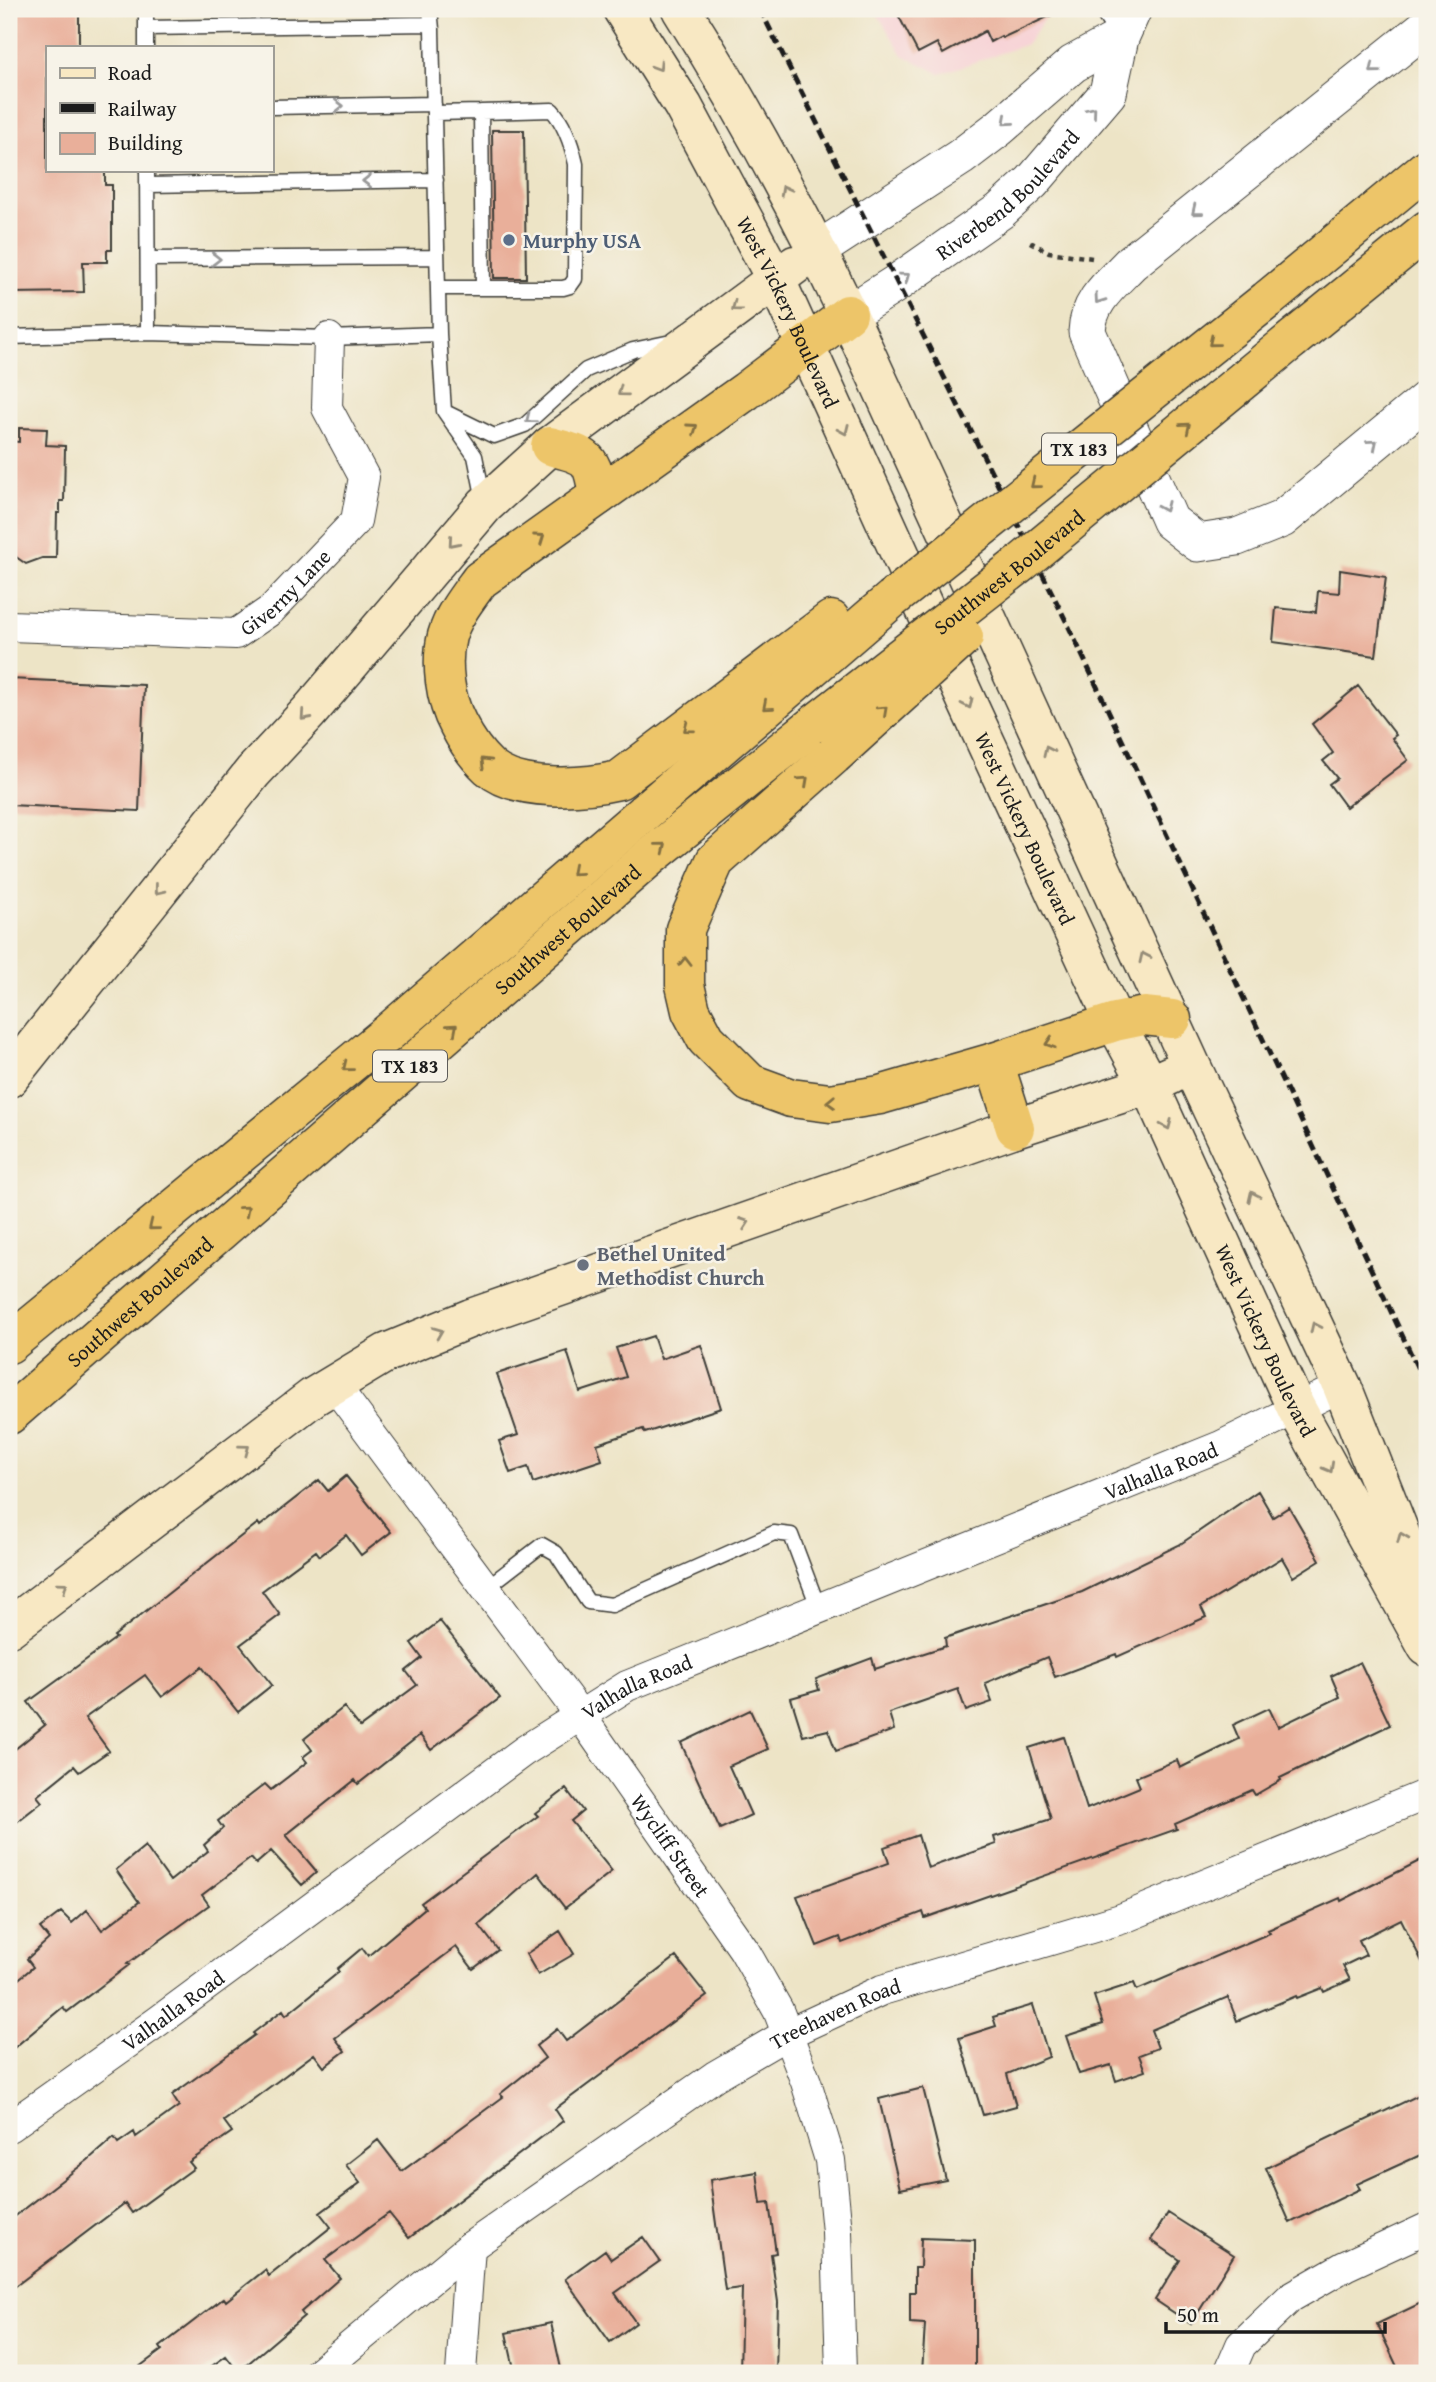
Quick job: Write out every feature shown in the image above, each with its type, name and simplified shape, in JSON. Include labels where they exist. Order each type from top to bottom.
[{"type":"highway","points":[[1280,288],[1333,233],[1427,151]]},
{"type":"highway","name":"TX 183","points":[[810,652],[861,597],[892,599],[1427,169]]},
{"type":"highway","name":"Southwest Boulevard","points":[[9,1415],[651,856],[824,739],[999,606],[1020,564],[1427,230]]},
{"type":"highway","points":[[1293,339],[1334,332],[1427,262]]},
{"type":"highway","points":[[810,652],[619,780],[589,787],[543,786],[491,769],[468,743],[449,707],[445,677],[447,637],[457,613],[480,580],[848,314]]},
{"type":"highway","points":[[550,446],[582,455],[594,470],[598,496]]},
{"type":"highway","name":"Southwest Boulevard","points":[[9,1344],[388,1033],[810,652]]},
{"type":"highway","points":[[824,739],[715,861],[685,929],[685,985],[691,1011],[706,1039],[750,1083],[791,1098],[830,1103],[880,1095],[1115,1022],[1144,1016],[1172,1019]]},
{"type":"highway","points":[[993,1062],[1015,1128]]},
{"type":"main road","name":"West Vickery Boulevard","points":[[622,9],[683,106],[775,278],[1115,1022],[1149,1085],[1296,1408],[1427,1647]]},
{"type":"main road","points":[[681,9],[727,80],[818,250],[848,314],[1191,1065],[1342,1386],[1427,1601]]},
{"type":"main road","points":[[9,1078],[253,772],[309,712],[485,505],[550,446],[775,278],[818,250]]},
{"type":"main road","points":[[9,1628],[313,1398],[386,1353],[471,1318],[1015,1128],[1149,1085],[1191,1065]]},
{"type":"street","name":"Riverbend Boulevard","points":[[818,250],[961,157],[999,128],[1073,64],[1118,18]]},
{"type":"street","name":"Riverbend Boulevard","points":[[848,314],[1000,211],[1032,182],[1108,93],[1118,18]]},
{"type":"street","points":[[1427,26],[1132,263],[1101,295],[1088,316],[1087,332],[1170,521],[1198,543],[1237,537],[1282,519],[1427,399]]},
{"type":"street","name":"Giverny Lane","points":[[9,626],[236,634],[271,610],[356,521],[364,477],[327,408],[329,338]]},
{"type":"street","name":"Wycliff Street","points":[[335,1386],[580,1716],[744,1950],[778,2010],[806,2082],[830,2160],[837,2232],[841,2373]]},
{"type":"street","name":"Valhalla Road","points":[[9,2127],[157,2022],[524,1751],[627,1686],[1221,1446],[1342,1386]]},
{"type":"street","name":"Treehaven Road","points":[[318,2373],[470,2247],[715,2076],[787,2034],[882,1990],[1121,1919],[1427,1794]]},
{"type":"street","points":[[1229,2373],[1241,2345],[1292,2297],[1345,2266],[1427,2228]]},
{"type":"street","points":[[461,2373],[470,2247]]},
{"type":"lane","points":[[146,9],[146,46]]},
{"type":"lane","points":[[146,28],[430,16],[439,334],[444,411],[475,456],[485,505]]},
{"type":"lane","points":[[273,107],[434,108],[481,112],[552,110],[573,150],[576,164],[575,279],[570,286],[562,288],[438,288]]},
{"type":"lane","points":[[481,112],[483,288]]},
{"type":"lane","points":[[148,333],[147,177],[436,180]]},
{"type":"lane","points":[[148,259],[437,257]]},
{"type":"lane","points":[[9,337],[148,333],[329,338],[439,334]]},
{"type":"lane","points":[[444,411],[494,436],[525,425],[586,370],[634,350],[697,337]]},
{"type":"lane","points":[[486,1588],[542,1545],[556,1553],[588,1602],[612,1605],[774,1533],[791,1535],[819,1609]]},
{"type":"shaded area","points":[[874,9],[1051,9],[1027,44],[940,74],[903,55]]},
{"type":"building","points":[[9,9],[79,9],[79,46],[46,46],[46,172],[105,172],[105,185],[112,185],[112,250],[107,250],[107,262],[83,262],[84,292],[9,293]]},
{"type":"building","points":[[895,9],[1065,9],[990,42],[985,31],[943,54],[937,43],[918,53]]},
{"type":"building","name":"Murphy USA","points":[[492,130],[524,130],[526,278],[494,278]]},
{"type":"building","points":[[19,428],[47,429],[46,445],[65,446],[64,501],[60,501],[60,513],[57,513],[56,558],[42,558],[26,564],[9,552],[9,441],[19,442]]},
{"type":"building","points":[[1340,570],[1386,577],[1376,656],[1273,642],[1276,608],[1316,612],[1318,591],[1339,593]]},
{"type":"building","points":[[9,679],[144,685],[139,811],[9,805]]},
{"type":"building","points":[[1358,686],[1396,735],[1392,738],[1408,760],[1346,807],[1329,784],[1337,778],[1323,761],[1333,753],[1312,724]]},
{"type":"building","points":[[653,1336],[661,1359],[701,1345],[721,1408],[645,1433],[643,1429],[597,1444],[602,1460],[533,1483],[528,1467],[510,1473],[499,1441],[518,1435],[497,1374],[567,1351],[580,1392],[626,1377],[616,1348]]},
{"type":"building","points":[[346,1476],[391,1532],[361,1555],[346,1535],[320,1556],[316,1551],[262,1591],[280,1615],[240,1645],[272,1685],[238,1712],[202,1667],[162,1697],[145,1675],[85,1718],[109,1751],[79,1772],[74,1766],[37,1796],[42,1802],[9,1828],[9,1754],[45,1725],[28,1702],[116,1638],[114,1636],[258,1523],[260,1526],[319,1480],[328,1491]]},
{"type":"building","points":[[1258,1491],[1273,1517],[1289,1507],[1320,1560],[1293,1577],[1282,1558],[1201,1607],[1206,1617],[1117,1657],[1116,1654],[1055,1677],[1047,1657],[985,1683],[992,1702],[966,1711],[958,1689],[889,1713],[894,1730],[836,1751],[828,1730],[803,1736],[791,1698],[819,1690],[816,1679],[872,1658],[875,1669],[946,1646],[945,1638],[1082,1592],[1179,1545]]},
{"type":"building","points":[[440,1621],[500,1698],[431,1750],[420,1735],[358,1784],[355,1780],[286,1835],[317,1872],[302,1885],[271,1851],[256,1864],[251,1858],[202,1895],[209,1905],[127,1964],[129,1965],[67,2012],[63,2007],[9,2052],[9,1987],[33,1967],[27,1959],[49,1939],[40,1928],[61,1912],[72,1923],[87,1910],[102,1930],[139,1902],[116,1870],[145,1846],[170,1881],[208,1851],[204,1845],[223,1828],[218,1821],[265,1784],[271,1790],[307,1762],[303,1757],[312,1750],[304,1739],[344,1707],[360,1727],[417,1685],[406,1671],[422,1658],[411,1643]]},
{"type":"building","points":[[1360,1662],[1390,1725],[1280,1778],[1281,1780],[1255,1795],[1252,1790],[1175,1824],[1177,1829],[925,1918],[923,1912],[842,1943],[840,1937],[817,1946],[797,1896],[889,1863],[884,1847],[918,1835],[928,1868],[996,1844],[994,1837],[1051,1819],[1029,1748],[1064,1737],[1087,1809],[1140,1787],[1136,1777],[1177,1760],[1180,1768],[1239,1739],[1233,1725],[1269,1708],[1278,1727],[1340,1697],[1331,1676]]},
{"type":"building","points":[[750,1710],[768,1749],[729,1766],[751,1815],[720,1829],[681,1743]]},
{"type":"building","points":[[566,1789],[583,1811],[571,1821],[612,1871],[565,1908],[538,1873],[479,1925],[498,1950],[473,1969],[456,1947],[335,2038],[345,2051],[324,2067],[314,2054],[224,2121],[232,2132],[189,2162],[194,2168],[132,2213],[125,2203],[9,2291],[9,2221],[114,2137],[118,2143],[134,2132],[136,2137],[179,2106],[172,2095],[255,2035],[253,2033],[283,2010],[286,2015],[339,1972],[337,1969],[362,1948],[368,1956],[425,1908],[421,1903],[538,1816],[535,1813]]},
{"type":"building","points":[[1427,1857],[1427,1972],[1401,1919],[1359,1940],[1366,1955],[1343,1966],[1350,1980],[1324,1992],[1322,1988],[1297,1998],[1296,1996],[1237,2021],[1228,1997],[1151,2030],[1158,2048],[1139,2055],[1145,2071],[1116,2081],[1111,2065],[1079,2074],[1066,2036],[1103,2024],[1094,1996],[1134,1983],[1137,1990],[1270,1933],[1268,1930],[1340,1898],[1341,1901]]},
{"type":"building","points":[[560,1931],[574,1954],[538,1975],[526,1954]]},
{"type":"building","points":[[676,1957],[707,1996],[555,2109],[563,2121],[409,2238],[389,2213],[325,2260],[340,2278],[301,2312],[304,2316],[238,2372],[226,2356],[202,2373],[131,2373],[224,2298],[226,2301],[265,2270],[269,2276],[331,2227],[320,2213],[360,2183],[346,2165],[378,2140],[402,2171],[503,2097],[500,2094],[545,2058],[536,2046],[557,2029],[566,2041]]},
{"type":"building","points":[[1033,2005],[1049,2057],[1007,2074],[1016,2106],[983,2115],[959,2038],[996,2026],[993,2017]]},
{"type":"building","points":[[923,2088],[946,2180],[900,2189],[879,2099]]},
{"type":"building","points":[[1427,2091],[1427,2152],[1357,2184],[1360,2189],[1290,2223],[1266,2168]]},
{"type":"building","points":[[757,2172],[761,2204],[769,2203],[776,2253],[771,2254],[778,2302],[776,2373],[740,2373],[742,2288],[725,2290],[710,2180]]},
{"type":"building","points":[[1168,2213],[1234,2255],[1191,2324],[1155,2300],[1180,2260],[1151,2240]]},
{"type":"building","points":[[643,2237],[660,2261],[615,2293],[636,2323],[610,2342],[565,2279],[605,2250],[611,2259]]},
{"type":"building","points":[[921,2238],[975,2240],[975,2373],[922,2373],[925,2324],[910,2323],[910,2292],[915,2292],[915,2268],[920,2268]]},
{"type":"building","points":[[1427,2300],[1427,2373],[1400,2373],[1377,2324]]},
{"type":"building","points":[[551,2323],[562,2373],[515,2373],[506,2333]]},
{"type":"railway","points":[[760,9],[1068,625],[1427,1388]]},
{"type":"place","name":"Murphy USA","points":[[509,240]]},
{"type":"place","name":"Bethel United Methodist Church","points":[[583,1265]]}]
